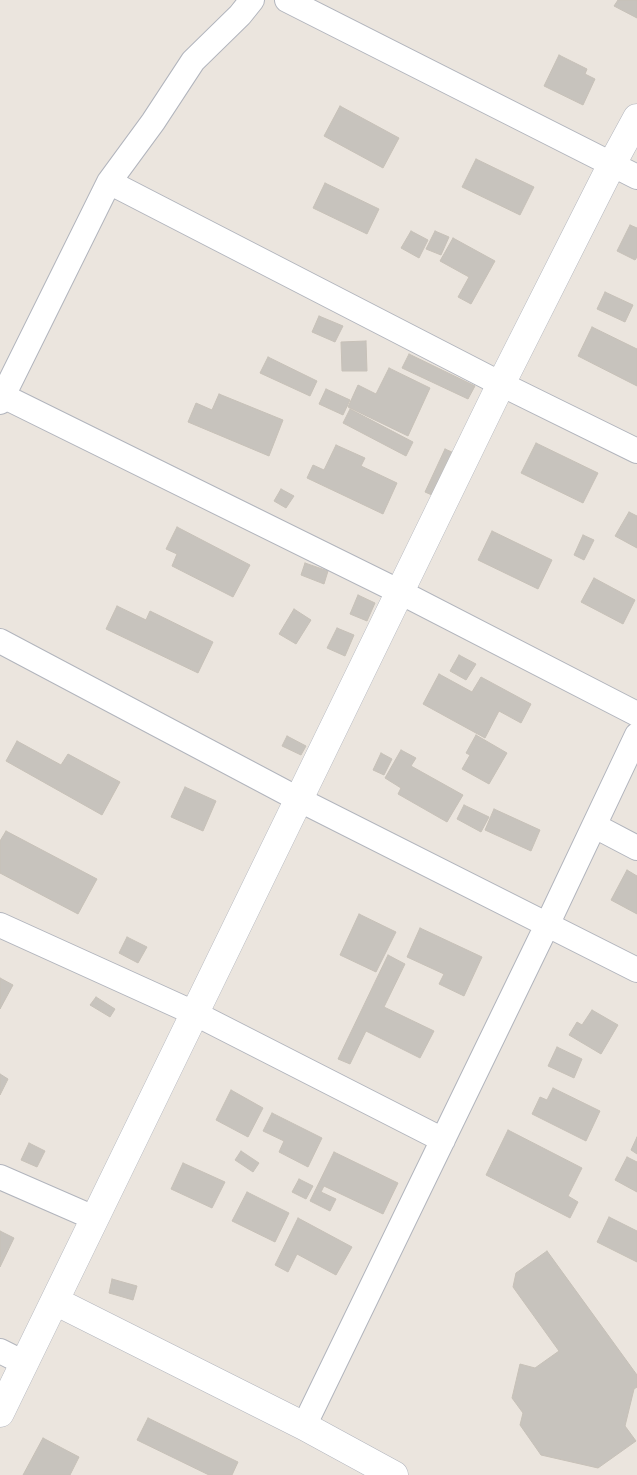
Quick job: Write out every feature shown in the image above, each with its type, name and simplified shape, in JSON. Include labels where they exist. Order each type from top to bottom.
[{"type":"street","points":[[252,0],[240,15],[193,60],[153,122],[109,182],[2,399],[400,592],[637,714]]},
{"type":"street","points":[[287,0],[637,177]]},
{"type":"street","points":[[0,1413],[501,384],[637,118]]},
{"type":"street","points":[[109,182],[501,384],[637,451]]},
{"type":"street","points":[[0,641],[298,799],[637,970]]},
{"type":"street","points":[[304,1426],[595,826],[637,735]]},
{"type":"street","points":[[595,826],[637,848]]},
{"type":"street","points":[[0,925],[194,1014],[443,1140]]},
{"type":"street","points":[[0,1176],[94,1218]]},
{"type":"street","points":[[55,1301],[304,1426],[394,1475]]},
{"type":"street","points":[[0,1351],[24,1364]]},
{"type":"building","points":[[618,0],[637,0],[637,18],[614,6]]},
{"type":"building","points":[[559,55],[587,69],[585,74],[595,79],[583,105],[544,86]]},
{"type":"building","points":[[340,106],[399,138],[383,168],[324,136]]},
{"type":"building","points":[[476,159],[534,187],[520,215],[462,187]]},
{"type":"building","points":[[325,183],[379,209],[367,234],[313,208]]},
{"type":"building","points":[[630,225],[637,228],[637,257],[635,260],[617,251]]},
{"type":"building","points":[[411,231],[428,240],[419,258],[401,248]]},
{"type":"building","points":[[435,231],[449,237],[441,255],[426,249]]},
{"type":"building","points":[[453,238],[495,261],[471,304],[458,297],[469,277],[440,261]]},
{"type":"building","points":[[605,292],[633,305],[625,322],[597,309]]},
{"type":"building","points":[[319,316],[343,326],[335,342],[312,332]]},
{"type":"building","points":[[592,327],[637,349],[637,386],[578,356]]},
{"type":"building","points":[[366,341],[367,371],[342,371],[341,342]]},
{"type":"building","points":[[409,354],[475,386],[468,399],[402,368]]},
{"type":"building","points":[[268,357],[317,381],[310,396],[260,373]]},
{"type":"building","points":[[389,368],[430,388],[408,436],[348,407],[358,385],[376,394]]},
{"type":"building","points":[[326,389],[350,400],[343,415],[319,404]]},
{"type":"building","points":[[219,394],[283,420],[269,456],[188,422],[196,403],[212,410]]},
{"type":"building","points":[[350,409],[413,442],[406,456],[343,423]]},
{"type":"building","points":[[536,443],[598,473],[583,503],[521,473]]},
{"type":"building","points":[[336,445],[365,458],[361,466],[397,483],[383,514],[307,478],[313,465],[324,470]]},
{"type":"building","points":[[445,449],[461,456],[441,499],[425,492]]},
{"type":"building","points":[[281,489],[294,496],[286,508],[274,501]]},
{"type":"building","points":[[629,512],[637,516],[637,548],[615,536]]},
{"type":"building","points":[[177,527],[250,565],[233,597],[172,566],[177,554],[166,549]]},
{"type":"building","points":[[492,531],[552,560],[538,589],[478,560]]},
{"type":"building","points":[[583,535],[594,540],[584,560],[574,555]]},
{"type":"building","points":[[305,563],[328,571],[324,584],[301,575]]},
{"type":"building","points":[[594,578],[635,600],[623,624],[581,602]]},
{"type":"building","points":[[358,595],[375,603],[367,621],[350,614]]},
{"type":"building","points":[[117,606],[146,620],[150,611],[213,642],[198,673],[106,629]]},
{"type":"building","points":[[294,609],[311,620],[296,644],[279,634]]},
{"type":"building","points":[[337,628],[354,635],[345,656],[327,648]]},
{"type":"building","points":[[459,655],[476,664],[466,680],[450,671]]},
{"type":"building","points":[[439,674],[472,692],[481,677],[531,704],[521,723],[499,711],[485,738],[423,704]]},
{"type":"building","points":[[476,735],[507,753],[489,784],[462,769],[470,755],[466,753]]},
{"type":"building","points":[[287,736],[306,746],[301,755],[282,746]]},
{"type":"building","points":[[17,741],[61,765],[68,754],[120,782],[102,815],[6,761]]},
{"type":"building","points":[[401,750],[416,758],[411,766],[463,795],[447,822],[398,794],[401,788],[385,778]]},
{"type":"building","points":[[381,753],[392,759],[384,775],[373,770]]},
{"type":"building","points":[[185,787],[216,801],[203,831],[171,817]]},
{"type":"building","points":[[464,805],[489,817],[481,832],[457,819]]},
{"type":"building","points":[[494,809],[540,830],[531,851],[485,830]]},
{"type":"building","points":[[6,831],[97,879],[78,914],[0,873],[0,841]]},
{"type":"building","points":[[627,870],[637,876],[637,914],[611,900]]},
{"type":"building","points":[[359,914],[396,932],[376,972],[340,955]]},
{"type":"building","points":[[420,928],[482,957],[464,996],[439,984],[444,974],[407,957]]},
{"type":"building","points":[[127,937],[147,947],[138,963],[119,953]]},
{"type":"building","points":[[388,955],[405,964],[384,1007],[434,1031],[420,1058],[366,1031],[350,1064],[338,1059]]},
{"type":"building","points":[[0,978],[13,985],[0,1009]]},
{"type":"building","points":[[96,997],[115,1009],[110,1017],[90,1005]]},
{"type":"building","points":[[592,1010],[618,1025],[601,1054],[569,1035],[577,1022],[582,1025]]},
{"type":"building","points":[[557,1047],[582,1059],[574,1078],[548,1066]]},
{"type":"building","points":[[0,1074],[8,1079],[0,1095]]},
{"type":"building","points":[[553,1088],[600,1111],[586,1141],[532,1114],[540,1097],[547,1100]]},
{"type":"building","points":[[231,1090],[263,1108],[248,1137],[216,1120]]},
{"type":"building","points":[[272,1113],[322,1138],[308,1167],[279,1152],[284,1141],[263,1131]]},
{"type":"building","points":[[508,1130],[582,1168],[568,1196],[578,1202],[570,1218],[486,1175]]},
{"type":"building","points":[[637,1137],[637,1154],[631,1150]]},
{"type":"building","points":[[29,1143],[45,1151],[37,1167],[21,1160]]},
{"type":"building","points":[[241,1151],[259,1163],[253,1172],[235,1160]]},
{"type":"building","points":[[334,1152],[398,1183],[383,1214],[324,1186],[321,1192],[336,1199],[330,1211],[310,1201]]},
{"type":"building","points":[[627,1157],[637,1162],[637,1192],[615,1180]]},
{"type":"building","points":[[183,1163],[225,1182],[212,1208],[171,1189]]},
{"type":"building","points":[[299,1179],[313,1186],[306,1199],[292,1192]]},
{"type":"building","points":[[247,1192],[289,1213],[275,1242],[232,1221]]},
{"type":"building","points":[[609,1217],[637,1231],[637,1262],[597,1242]]},
{"type":"building","points":[[298,1218],[352,1247],[336,1275],[297,1254],[288,1272],[275,1265]]},
{"type":"building","points":[[0,1231],[14,1238],[0,1267]]},
{"type":"building","points":[[547,1251],[637,1375],[637,1387],[634,1389],[625,1426],[636,1441],[598,1468],[541,1455],[520,1425],[523,1413],[512,1398],[520,1364],[535,1368],[559,1351],[513,1287],[516,1273]]},
{"type":"building","points":[[112,1279],[137,1286],[133,1300],[109,1293]]},
{"type":"building","points":[[148,1418],[238,1462],[232,1475],[209,1475],[137,1440]]},
{"type":"building","points":[[43,1438],[79,1457],[70,1475],[23,1475]]}]
